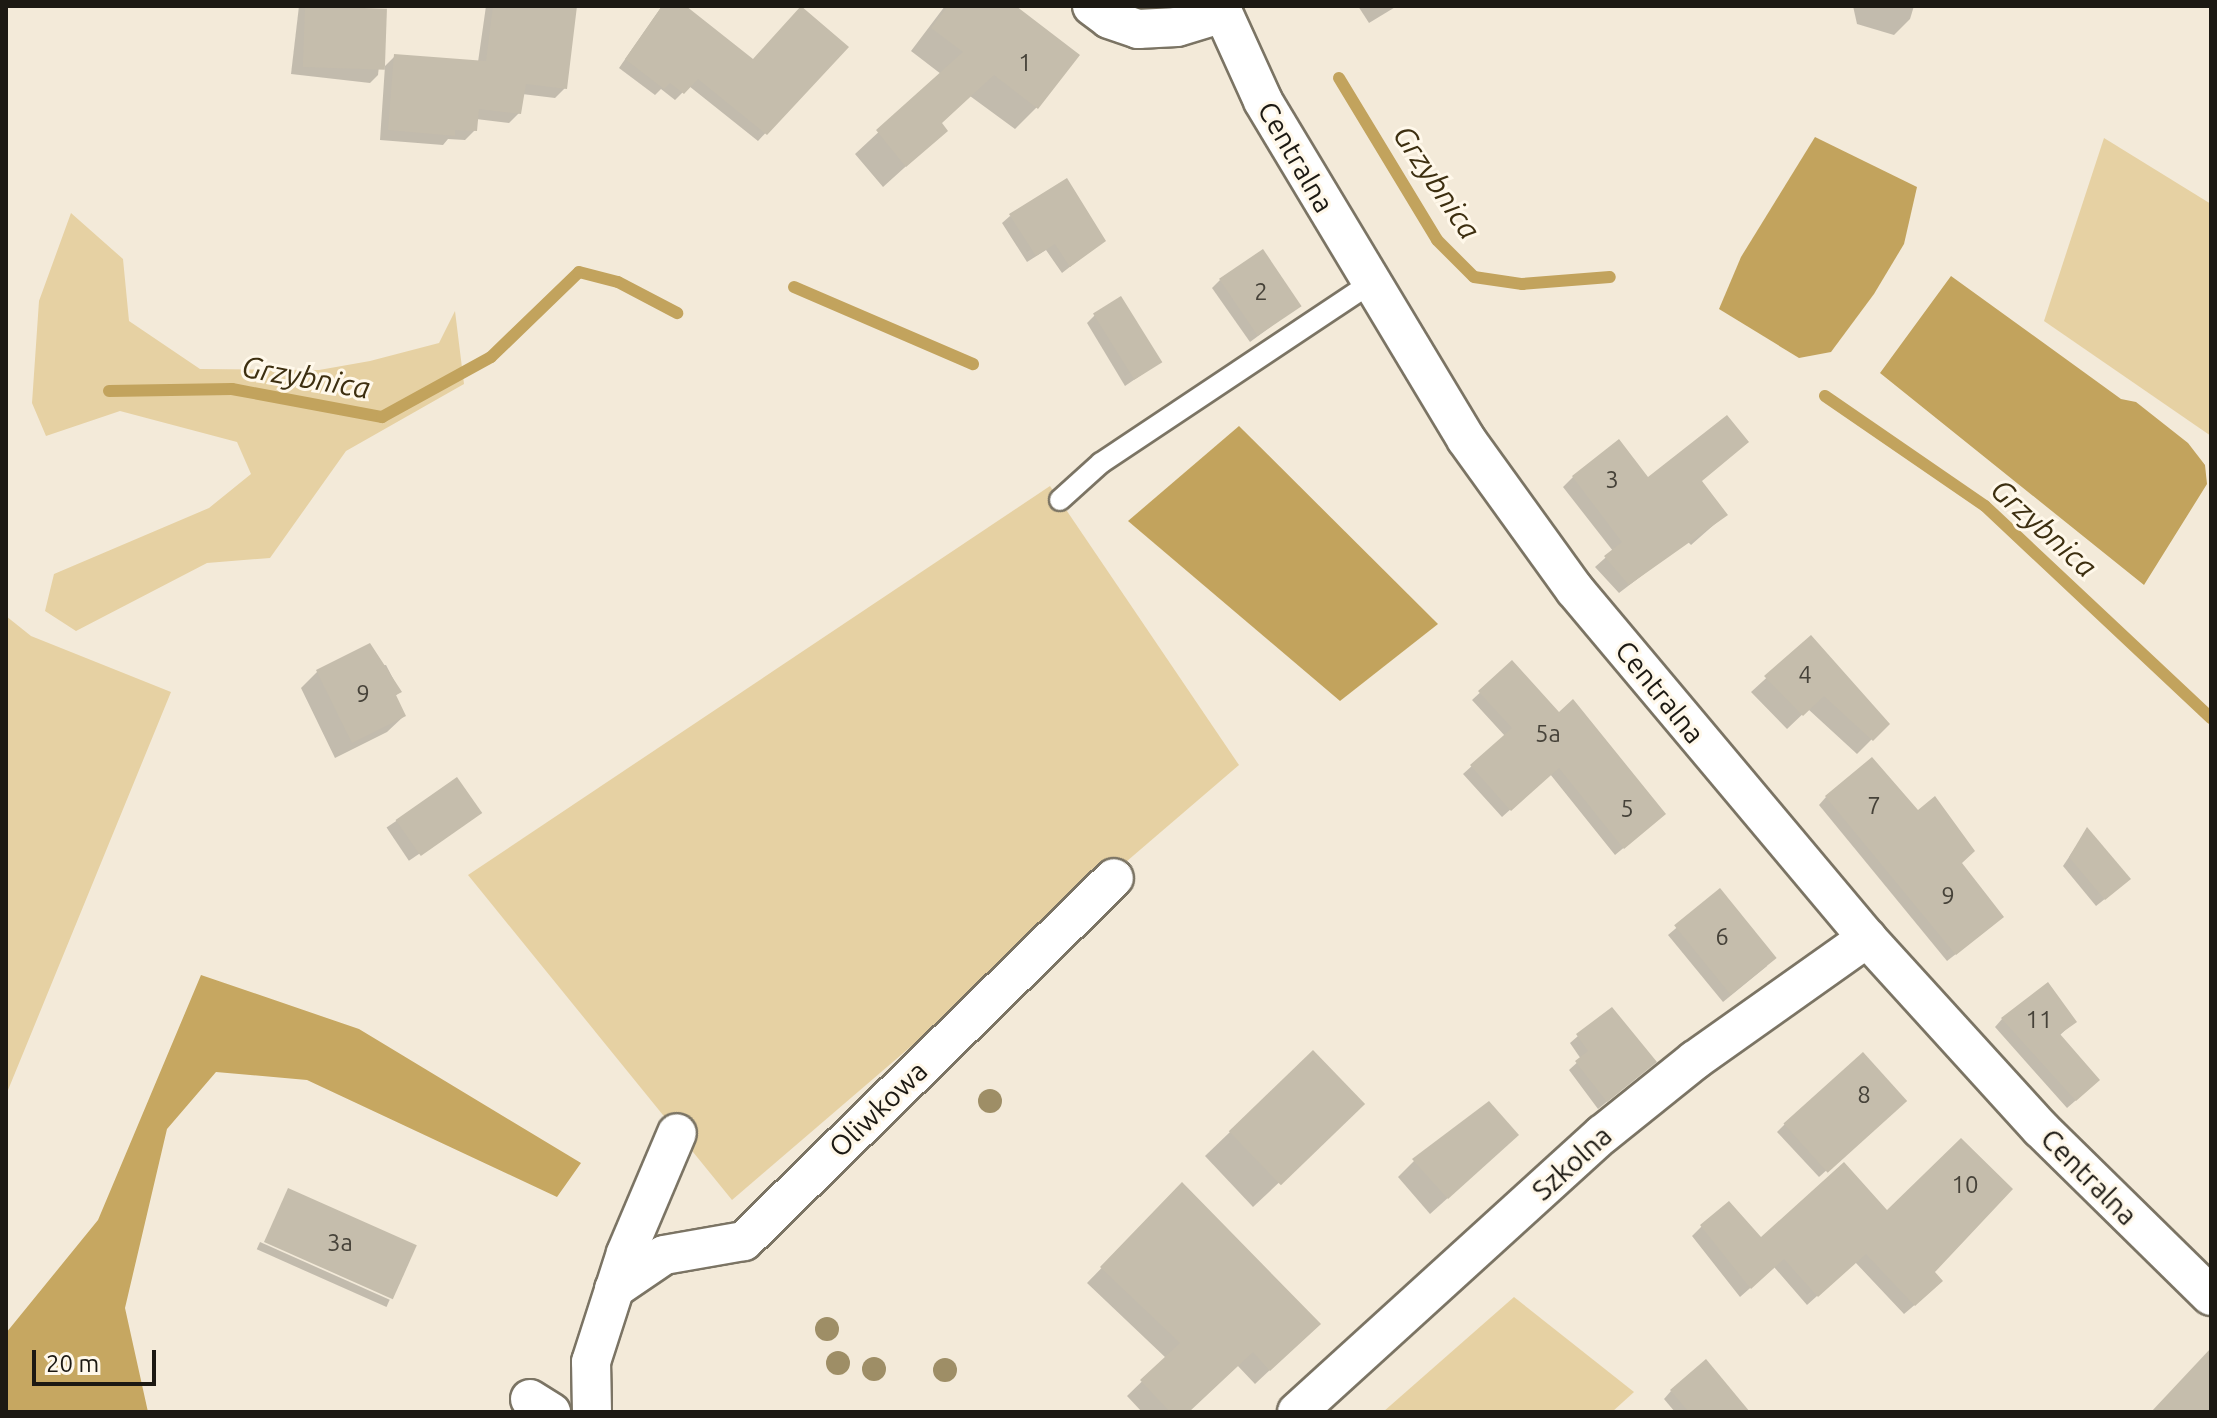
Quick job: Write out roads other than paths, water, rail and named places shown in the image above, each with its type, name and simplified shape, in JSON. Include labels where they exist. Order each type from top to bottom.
[{"type":"street","points":[[1092,6],[1109,19],[1138,29],[1177,27],[1221,10]]},
{"type":"street","name":"Centralna","points":[[1221,10],[1263,101],[1466,439],[1575,590],[1867,938],[2041,1129],[2211,1296]]},
{"type":"street","name":"Oliwkowa","points":[[614,1289],[664,1255],[744,1241],[1114,878]]},
{"type":"street","name":"Szkolna","points":[[1297,1412],[1603,1134],[1695,1060],[1867,938]]},
{"type":"street","points":[[592,1412],[591,1362],[614,1289],[677,1133]]},
{"type":"lane","points":[[1060,500],[1101,463],[1371,283]]},
{"type":"waterway","name":"Grzybnica","points":[[1339,78],[1437,240],[1474,277],[1522,284],[1610,277]]},
{"type":"waterway","name":"Grzybnica","points":[[109,391],[232,389],[382,417],[491,357],[579,272],[618,282],[677,313]]},
{"type":"waterway","name":"Grzybnica","points":[[794,287],[973,364]]},
{"type":"waterway","name":"Grzybnica","points":[[1825,396],[1985,506],[2211,718]]}]
